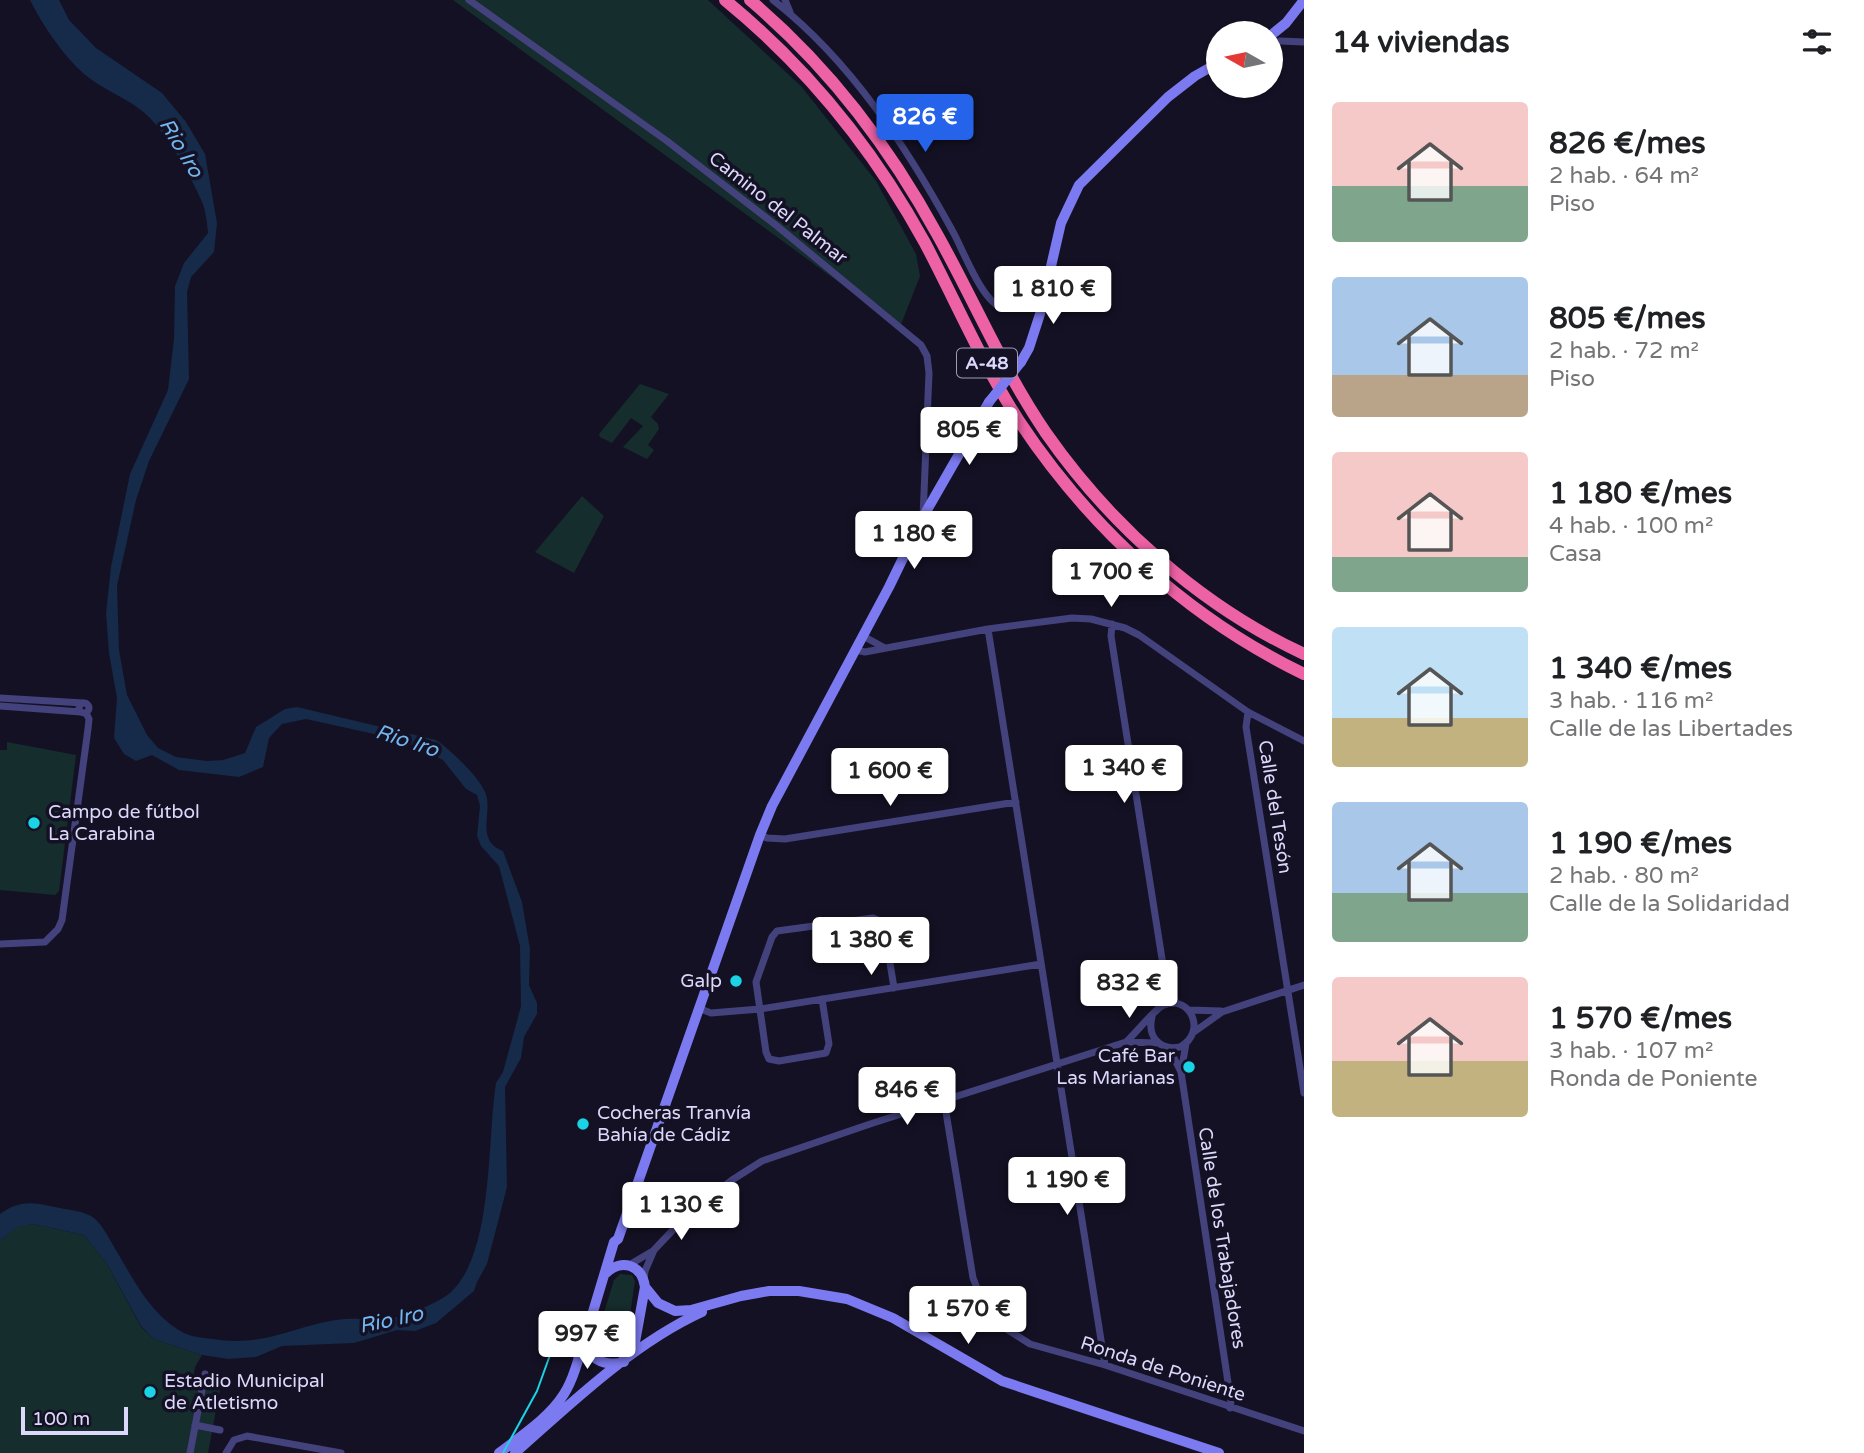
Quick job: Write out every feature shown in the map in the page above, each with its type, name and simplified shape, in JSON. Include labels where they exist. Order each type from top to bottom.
[{"type":"highway","name":"A-48","points":[[725,0],[801,72],[834,108],[866,150],[924,242],[1017,418],[1077,498],[1133,557],[1183,599],[1254,647],[1304,674]]},
{"type":"highway","name":"A-48","points":[[750,0],[810,57],[879,140],[938,235],[1013,380],[1046,433],[1087,486],[1170,568],[1236,616],[1304,654]]},
{"type":"street","name":"Camino del Palmar","points":[[469,0],[667,141],[805,248],[920,345],[927,356],[929,373],[923,517]]},
{"type":"street","points":[[773,0],[790,13],[838,63],[897,138],[923,177],[989,300],[1000,307],[1009,308],[1018,304],[1030,284],[1042,277],[1048,278]]},
{"type":"street","points":[[785,0],[790,13]]},
{"type":"street","points":[[1283,27],[1304,0]]},
{"type":"street","points":[[1283,39],[1304,42]]},
{"type":"street","points":[[1206,70],[1168,97],[1083,180],[1061,223],[1034,334],[1021,362],[989,402],[923,517],[867,638],[772,806],[618,1239],[618,1255],[627,1265],[637,1270],[658,1303],[670,1310],[691,1310],[756,1293],[783,1290],[847,1299],[893,1318],[1002,1381],[1219,1453]]},
{"type":"street","points":[[860,651],[988,629],[1072,618],[1091,619],[1139,635],[1248,712],[1304,741]]},
{"type":"street","points":[[1112,624],[1111,636],[1166,984],[1176,1003],[1189,1010],[1222,1012]]},
{"type":"street","points":[[988,629],[1105,1365]]},
{"type":"street","points":[[867,638],[883,647]]},
{"type":"street","points":[[0,698],[86,703],[89,707],[83,712],[0,706]]},
{"type":"street","points":[[0,944],[45,942],[58,929],[89,729],[89,719],[83,712]]},
{"type":"street","name":"Calle del Tesón","points":[[1248,712],[1246,727],[1304,1093]]},
{"type":"street","points":[[760,835],[785,839],[1016,802]]},
{"type":"street","points":[[822,999],[828,1050],[826,1054],[775,1062],[767,1056],[756,982],[772,937],[781,929],[873,918],[880,921],[884,926],[894,988]]},
{"type":"street","points":[[698,1008],[711,1013],[760,1009],[1041,964]]},
{"type":"street","points":[[1126,1042],[1159,1007],[1166,984]]},
{"type":"street","points":[[606,1273],[654,1250],[688,1214],[715,1192],[762,1161],[1126,1042],[1157,1043],[1169,1048],[1186,1044],[1194,1032],[1222,1012],[1304,985]]},
{"type":"street","points":[[1159,1007],[1176,1003]]},
{"type":"street","points":[[1189,1010],[1193,1017],[1194,1032]]},
{"type":"street","points":[[1152,1017],[1150,1031],[1157,1043]]},
{"type":"street","name":"Calle de los Trabajadores","points":[[1181,1072],[1186,1044]]},
{"type":"street","name":"Calle de los Trabajadores","points":[[1169,1048],[1181,1072],[1230,1408]]},
{"type":"street","name":"Ronda de Poniente","points":[[944,1100],[973,1278],[985,1308],[997,1323],[1030,1344],[1105,1365],[1304,1431]]},
{"type":"street","points":[[499,1453],[550,1410],[564,1394],[574,1374],[614,1242],[618,1239]]},
{"type":"street","points":[[633,1353],[645,1271],[654,1250]]},
{"type":"street","points":[[515,1453],[633,1353],[668,1328],[718,1303]]},
{"type":"street","points":[[586,1335],[586,1347],[597,1360],[611,1364],[624,1362]]},
{"type":"street","points":[[190,1453],[205,1374]]},
{"type":"street","points":[[195,1424],[220,1430]]},
{"type":"street","points":[[226,1453],[234,1440],[247,1436],[341,1453]]},
{"type":"green space","points":[[453,0],[708,0],[801,86],[876,181],[916,254],[920,276],[900,327]]},
{"type":"green space","points":[[640,384],[669,394],[651,417],[659,429],[648,445],[654,450],[647,459],[623,447],[643,426],[631,418],[612,443],[599,434]]},
{"type":"green space","points":[[582,496],[604,516],[574,573],[535,552]]},
{"type":"green space","name":"Campo de fútbol La Carabina","points":[[7,742],[76,755],[59,891],[55,895],[0,890],[0,750],[7,750]]},
{"type":"green space","points":[[33,1224],[84,1235],[107,1264],[141,1327],[154,1339],[202,1355],[194,1374],[222,1379],[208,1453],[0,1453],[0,1241],[17,1226]]},
{"type":"green space","points":[[620,1274],[632,1275],[635,1281],[625,1348],[620,1352],[606,1354],[596,1345],[597,1335],[614,1280]]},
{"type":"water","name":"Rio Iro","points":[[30,0],[59,0],[69,20],[96,48],[162,93],[186,122],[205,154],[217,223],[214,252],[191,277],[187,292],[189,379],[149,461],[136,500],[117,586],[119,650],[127,695],[147,735],[158,748],[176,757],[223,760],[245,753],[256,727],[285,709],[297,707],[436,740],[463,763],[482,786],[487,800],[486,824],[489,840],[503,851],[522,902],[530,949],[529,985],[537,1003],[537,1014],[524,1037],[521,1058],[505,1087],[507,1187],[487,1264],[474,1291],[436,1323],[415,1331],[397,1330],[354,1343],[282,1346],[256,1357],[228,1359],[202,1355],[154,1339],[141,1326],[107,1264],[84,1235],[33,1224],[17,1227],[0,1241],[0,1214],[18,1205],[43,1204],[91,1216],[104,1229],[152,1307],[173,1326],[186,1334],[202,1338],[231,1341],[262,1339],[336,1320],[395,1317],[429,1305],[451,1292],[465,1274],[475,1250],[486,1193],[496,1083],[503,1072],[521,1006],[520,946],[499,866],[481,846],[477,836],[480,806],[477,795],[466,789],[443,760],[392,738],[306,719],[282,724],[269,738],[263,767],[239,777],[179,770],[152,755],[136,761],[124,754],[114,738],[117,698],[109,653],[106,613],[111,567],[130,474],[168,390],[174,339],[175,286],[184,263],[208,233],[203,206],[192,180],[158,128],[143,112],[92,80],[68,58]]},
{"type":"tram line","points":[[503,1453],[537,1391],[554,1344]]},
{"type":"place","name":"Campo de fútbol La Carabina","points":[[34,823]]},
{"type":"place","name":"Galp","points":[[736,981]]},
{"type":"place","name":"Café Bar Las Marianas","points":[[1189,1067]]},
{"type":"place","name":"Cocheras Tranvía Bahía de Cádiz","points":[[583,1124]]},
{"type":"place","name":"Estadio Municipal de Atletismo","points":[[150,1392]]}]
